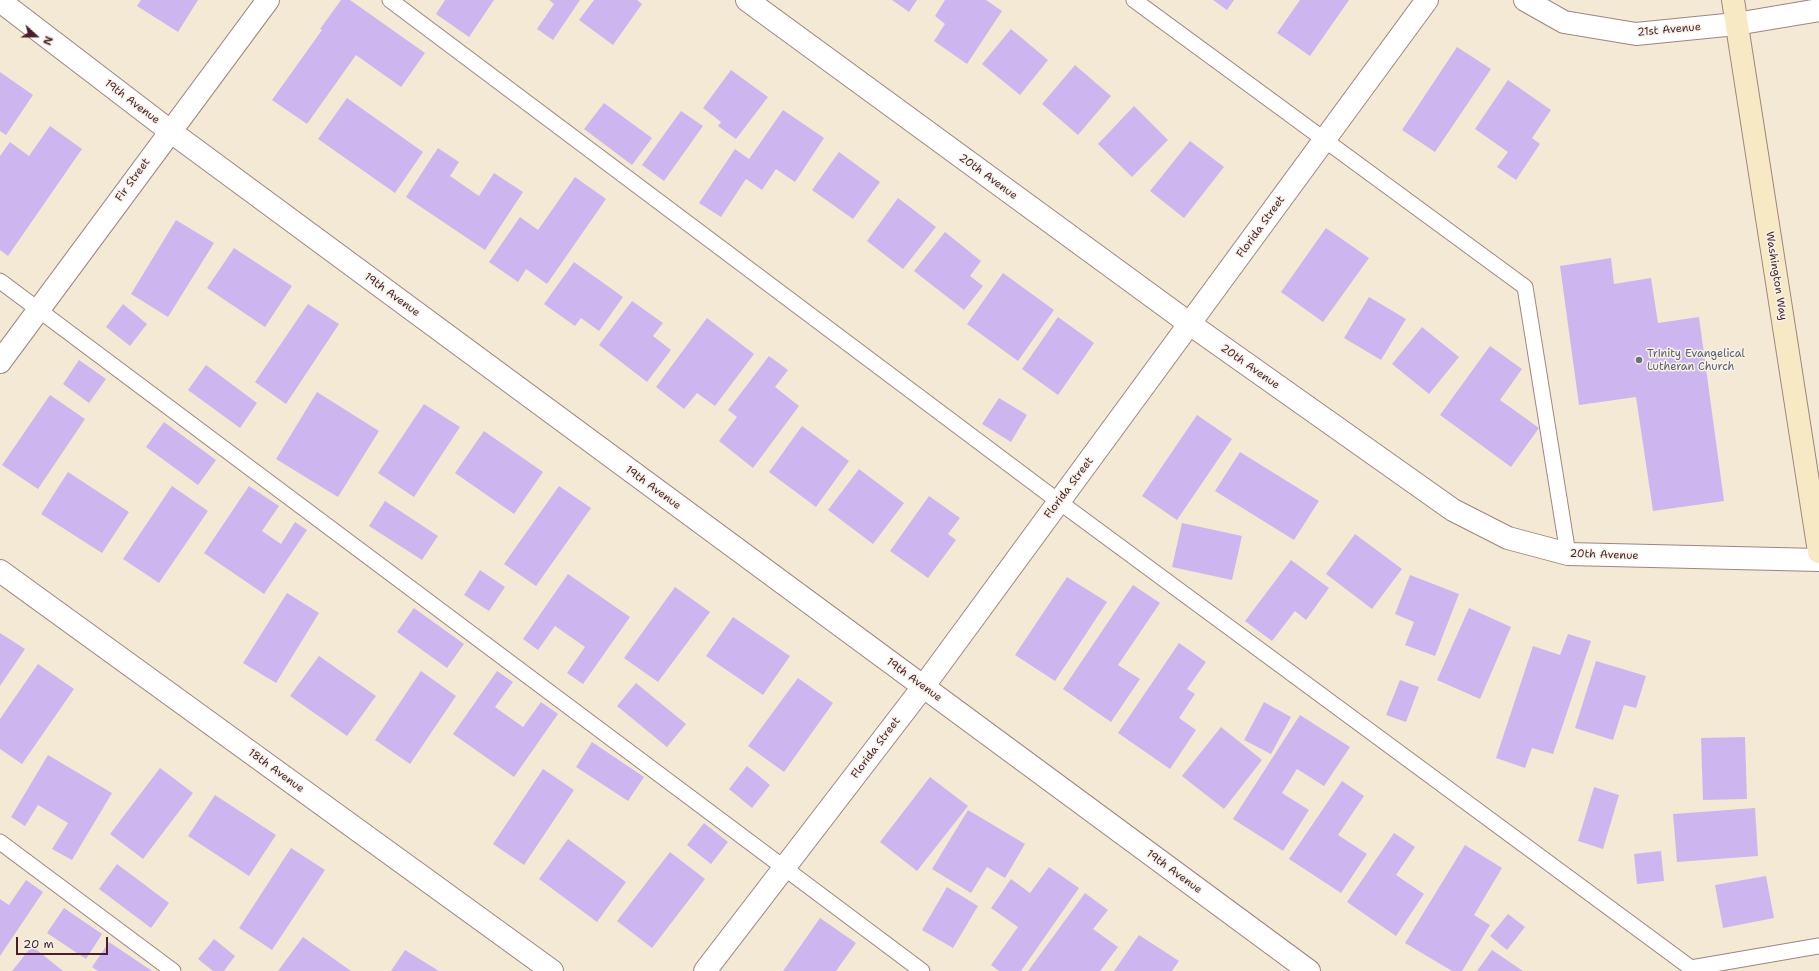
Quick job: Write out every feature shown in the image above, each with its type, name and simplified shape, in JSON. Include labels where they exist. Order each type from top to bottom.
[{"type":"main road","name":"Washington Way","points":[[1733,0],[1819,552]]},
{"type":"street","name":"Fir Street","points":[[0,362],[268,0]]},
{"type":"street","name":"20th Avenue","points":[[747,0],[1190,324],[1453,510],[1508,538],[1568,554],[1819,560]]},
{"type":"street","name":"Florida Street","points":[[705,971],[922,687],[1427,0]]},
{"type":"street","name":"21st Avenue","points":[[1525,0],[1564,22],[1636,34],[1736,24],[1819,10]]},
{"type":"street","name":"19th Avenue","points":[[0,1],[170,131],[1309,971]]},
{"type":"street","name":"18th Avenue","points":[[0,571],[552,971]]},
{"type":"lane","points":[[390,0],[1058,502],[1691,968],[1819,946]]},
{"type":"lane","points":[[1134,0],[1525,287],[1568,554]]},
{"type":"lane","points":[[0,281],[922,971]]},
{"type":"lane","points":[[0,842],[173,971]]},
{"type":"building","points":[[141,0],[198,0],[178,32],[137,6]]},
{"type":"building","points":[[341,0],[350,0],[425,53],[401,87],[356,55],[307,124],[272,100],[322,30],[320,29]]},
{"type":"building","points":[[445,0],[494,0],[469,37],[436,14]]},
{"type":"building","points":[[549,0],[580,0],[553,40],[537,29],[554,4]]},
{"type":"building","points":[[594,0],[637,0],[642,4],[613,45],[579,20]]},
{"type":"building","points":[[892,0],[917,0],[909,12]]},
{"type":"building","points":[[945,0],[986,0],[1002,11],[967,64],[934,41],[945,24],[935,16]]},
{"type":"building","points":[[1213,0],[1234,0],[1227,10]]},
{"type":"building","points":[[1300,0],[1349,0],[1310,56],[1277,33]]},
{"type":"building","points":[[1011,29],[1048,60],[1020,95],[982,64]]},
{"type":"building","points":[[1457,47],[1491,69],[1435,152],[1402,130]]},
{"type":"building","points":[[1075,65],[1111,96],[1078,135],[1042,104]]},
{"type":"building","points":[[731,70],[768,97],[736,139],[718,126],[721,122],[703,108]]},
{"type":"building","points":[[0,72],[33,95],[6,135],[0,131]]},
{"type":"building","points":[[1508,80],[1551,110],[1532,138],[1540,144],[1516,180],[1497,167],[1508,152],[1475,129]]},
{"type":"building","points":[[347,98],[423,152],[395,193],[318,139]]},
{"type":"building","points":[[604,103],[652,138],[632,165],[584,129]]},
{"type":"building","points":[[1134,106],[1168,140],[1132,177],[1098,144]]},
{"type":"building","points":[[783,110],[824,138],[795,182],[776,169],[762,190],[746,179],[721,217],[699,203],[735,149],[749,159]]},
{"type":"building","points":[[681,111],[703,126],[664,181],[642,165]]},
{"type":"building","points":[[50,126],[82,149],[8,256],[0,250],[0,156],[10,142],[29,156]]},
{"type":"building","points":[[1190,141],[1224,167],[1184,218],[1150,191]]},
{"type":"building","points":[[438,148],[459,162],[450,176],[479,196],[494,173],[523,192],[485,250],[406,197]]},
{"type":"building","points":[[839,152],[880,182],[853,219],[812,190]]},
{"type":"building","points":[[575,177],[606,199],[547,284],[526,269],[518,282],[489,262],[520,217],[538,230]]},
{"type":"building","points":[[898,198],[936,227],[903,269],[867,241]]},
{"type":"building","points":[[176,220],[214,243],[168,317],[131,294]]},
{"type":"building","points":[[1326,228],[1369,258],[1323,322],[1281,292]]},
{"type":"building","points":[[945,232],[981,261],[970,276],[983,286],[964,310],[914,271]]},
{"type":"building","points":[[234,248],[292,286],[265,327],[207,288]]},
{"type":"building","name":"Trinity Evangelical Lutheran Church","points":[[1611,258],[1614,284],[1651,278],[1658,323],[1699,317],[1724,501],[1653,511],[1636,397],[1579,405],[1560,266]]},
{"type":"building","points":[[574,262],[623,297],[599,331],[581,318],[575,326],[544,304]]},
{"type":"building","points":[[1003,273],[1054,310],[1018,361],[967,324]]},
{"type":"building","points":[[1369,297],[1406,319],[1381,360],[1344,338]]},
{"type":"building","points":[[632,301],[663,323],[653,336],[671,350],[647,382],[599,345]]},
{"type":"building","points":[[123,304],[147,324],[130,346],[106,327]]},
{"type":"building","points":[[308,304],[339,324],[286,404],[255,382]]},
{"type":"building","points":[[1058,317],[1094,343],[1058,395],[1022,369]]},
{"type":"building","points":[[707,318],[754,354],[715,406],[697,393],[684,409],[656,387]]},
{"type":"building","points":[[1422,327],[1459,357],[1429,394],[1392,364]]},
{"type":"building","points":[[1490,346],[1522,369],[1500,400],[1539,428],[1511,467],[1440,415]]},
{"type":"building","points":[[769,356],[788,370],[775,387],[799,406],[753,468],[719,441],[737,417],[728,410]]},
{"type":"building","points":[[79,360],[106,379],[89,403],[63,384]]},
{"type":"building","points":[[206,365],[257,403],[240,428],[188,390]]},
{"type":"building","points":[[317,392],[379,431],[338,497],[276,459]]},
{"type":"building","points":[[50,395],[85,419],[38,489],[2,465]]},
{"type":"building","points":[[999,398],[1027,415],[1011,442],[982,424]]},
{"type":"building","points":[[424,404],[460,427],[414,497],[378,473]]},
{"type":"building","points":[[1197,415],[1232,439],[1177,520],[1142,496]]},
{"type":"building","points":[[164,422],[216,460],[198,485],[146,447]]},
{"type":"building","points":[[802,426],[849,461],[816,507],[769,472]]},
{"type":"building","points":[[484,431],[543,472],[514,514],[455,473]]},
{"type":"building","points":[[1240,452],[1319,501],[1294,540],[1215,491]]},
{"type":"building","points":[[859,469],[904,503],[873,544],[828,510]]},
{"type":"building","points":[[68,472],[129,512],[102,553],[41,514]]},
{"type":"building","points":[[172,486],[208,511],[159,583],[123,559]]},
{"type":"building","points":[[249,486],[279,506],[262,531],[281,544],[295,522],[307,530],[264,594],[204,553]]},
{"type":"building","points":[[559,486],[591,508],[536,586],[504,564]]},
{"type":"building","points":[[929,496],[960,518],[948,534],[956,540],[928,578],[890,551]]},
{"type":"building","points":[[385,501],[438,536],[422,560],[369,526]]},
{"type":"building","points":[[1182,523],[1242,536],[1232,580],[1172,567]]},
{"type":"building","points":[[1355,534],[1402,569],[1372,609],[1326,574]]},
{"type":"building","points":[[1291,560],[1329,588],[1306,620],[1295,611],[1272,641],[1245,621]]},
{"type":"building","points":[[480,570],[505,587],[489,611],[464,595]]},
{"type":"building","points":[[568,574],[630,617],[583,684],[567,673],[585,647],[555,626],[538,650],[523,639]]},
{"type":"building","points":[[1410,575],[1459,594],[1435,656],[1405,645],[1414,622],[1395,614]]},
{"type":"building","points":[[1067,577],[1107,602],[1055,681],[1015,655]]},
{"type":"building","points":[[1133,585],[1160,603],[1118,665],[1140,679],[1111,722],[1063,689]]},
{"type":"building","points":[[675,587],[710,612],[658,682],[624,658]]},
{"type":"building","points":[[287,593],[319,613],[276,683],[243,663]]},
{"type":"building","points":[[414,608],[464,644],[447,668],[397,632]]},
{"type":"building","points":[[1469,608],[1511,627],[1480,699],[1437,680]]},
{"type":"building","points":[[733,617],[790,656],[763,695],[706,656]]},
{"type":"building","points":[[0,633],[25,649],[0,686]]},
{"type":"building","points":[[1568,634],[1591,641],[1553,754],[1532,748],[1525,768],[1496,758],[1533,646],[1560,655]]},
{"type":"building","points":[[1179,643],[1206,662],[1187,689],[1195,694],[1179,718],[1196,730],[1170,769],[1118,733]]},
{"type":"building","points":[[319,656],[376,696],[347,736],[290,696]]},
{"type":"building","points":[[1596,661],[1646,676],[1636,708],[1624,705],[1613,740],[1575,728]]},
{"type":"building","points":[[38,664],[74,689],[22,764],[0,749],[0,719]]},
{"type":"building","points":[[421,671],[456,696],[410,764],[375,740]]},
{"type":"building","points":[[497,671],[513,682],[495,707],[523,727],[541,702],[558,714],[514,777],[453,734]]},
{"type":"building","points":[[798,678],[833,703],[784,772],[748,746]]},
{"type":"building","points":[[1400,680],[1419,687],[1406,722],[1386,715]]},
{"type":"building","points":[[636,683],[686,724],[667,747],[617,706]]},
{"type":"building","points":[[1264,702],[1291,717],[1271,754],[1244,740]]},
{"type":"building","points":[[1300,715],[1350,747],[1324,786],[1297,769],[1282,793],[1309,810],[1283,851],[1233,819]]},
{"type":"building","points":[[1221,727],[1262,760],[1224,809],[1182,776]]},
{"type":"building","points":[[1745,737],[1747,799],[1703,800],[1701,738]]},
{"type":"building","points":[[592,742],[644,777],[628,801],[576,767]]},
{"type":"building","points":[[48,755],[112,793],[72,860],[52,849],[68,823],[38,805],[25,826],[11,817]]},
{"type":"building","points":[[747,766],[770,785],[752,808],[729,789]]},
{"type":"building","points":[[160,768],[193,793],[143,859],[110,834]]},
{"type":"building","points":[[543,769],[574,790],[524,865],[493,844]]},
{"type":"building","points":[[930,777],[968,806],[917,871],[880,842]]},
{"type":"building","points":[[1342,781],[1364,796],[1338,835],[1367,854],[1341,893],[1289,859]]},
{"type":"building","points":[[1594,787],[1619,795],[1603,849],[1578,841]]},
{"type":"building","points":[[215,795],[276,835],[249,876],[188,836]]},
{"type":"building","points":[[1755,808],[1758,856],[1677,862],[1673,814]]},
{"type":"building","points":[[968,810],[1025,844],[1005,878],[987,867],[971,893],[932,869]]},
{"type":"building","points":[[704,823],[728,842],[711,864],[687,845]]},
{"type":"building","points":[[1394,833],[1415,847],[1396,875],[1424,894],[1396,936],[1347,902]]},
{"type":"building","points":[[568,839],[626,882],[597,922],[539,879]]},
{"type":"building","points":[[1465,845],[1502,868],[1474,915],[1490,925],[1462,971],[1452,971],[1405,943]]},
{"type":"building","points":[[291,848],[325,870],[272,950],[239,928]]},
{"type":"building","points":[[1661,851],[1664,881],[1637,884],[1634,854]]},
{"type":"building","points":[[670,852],[705,879],[652,948],[617,921]]},
{"type":"building","points":[[117,864],[169,903],[151,928],[99,889]]},
{"type":"building","points":[[1049,867],[1079,888],[1021,971],[999,971],[991,965],[1018,927],[991,908],[1011,879],[1030,893]]},
{"type":"building","points":[[1766,876],[1774,918],[1723,928],[1715,885]]},
{"type":"building","points":[[26,880],[43,892],[0,956],[0,899],[9,905]]},
{"type":"building","points":[[947,887],[978,906],[953,948],[922,930]]},
{"type":"building","points":[[1085,893],[1108,910],[1093,929],[1118,947],[1100,971],[1028,971]]},
{"type":"building","points":[[64,908],[102,934],[86,959],[47,933]]},
{"type":"building","points":[[1508,914],[1525,927],[1507,950],[1490,936]]},
{"type":"building","points":[[820,918],[856,943],[836,971],[783,971]]},
{"type":"building","points":[[1139,935],[1179,961],[1172,971],[1114,971]]},
{"type":"building","points":[[303,937],[351,971],[278,971]]},
{"type":"building","points":[[214,939],[235,956],[224,971],[213,971],[198,959]]},
{"type":"building","points":[[109,942],[152,971],[98,971],[92,967]]},
{"type":"building","points":[[32,946],[63,971],[12,971]]},
{"type":"building","points":[[405,950],[439,971],[391,971]]},
{"type":"building","points":[[1492,950],[1523,971],[1477,971]]},
{"type":"place","name":"Trinity Evangelical Lutheran Church","points":[[1639,360]]}]
